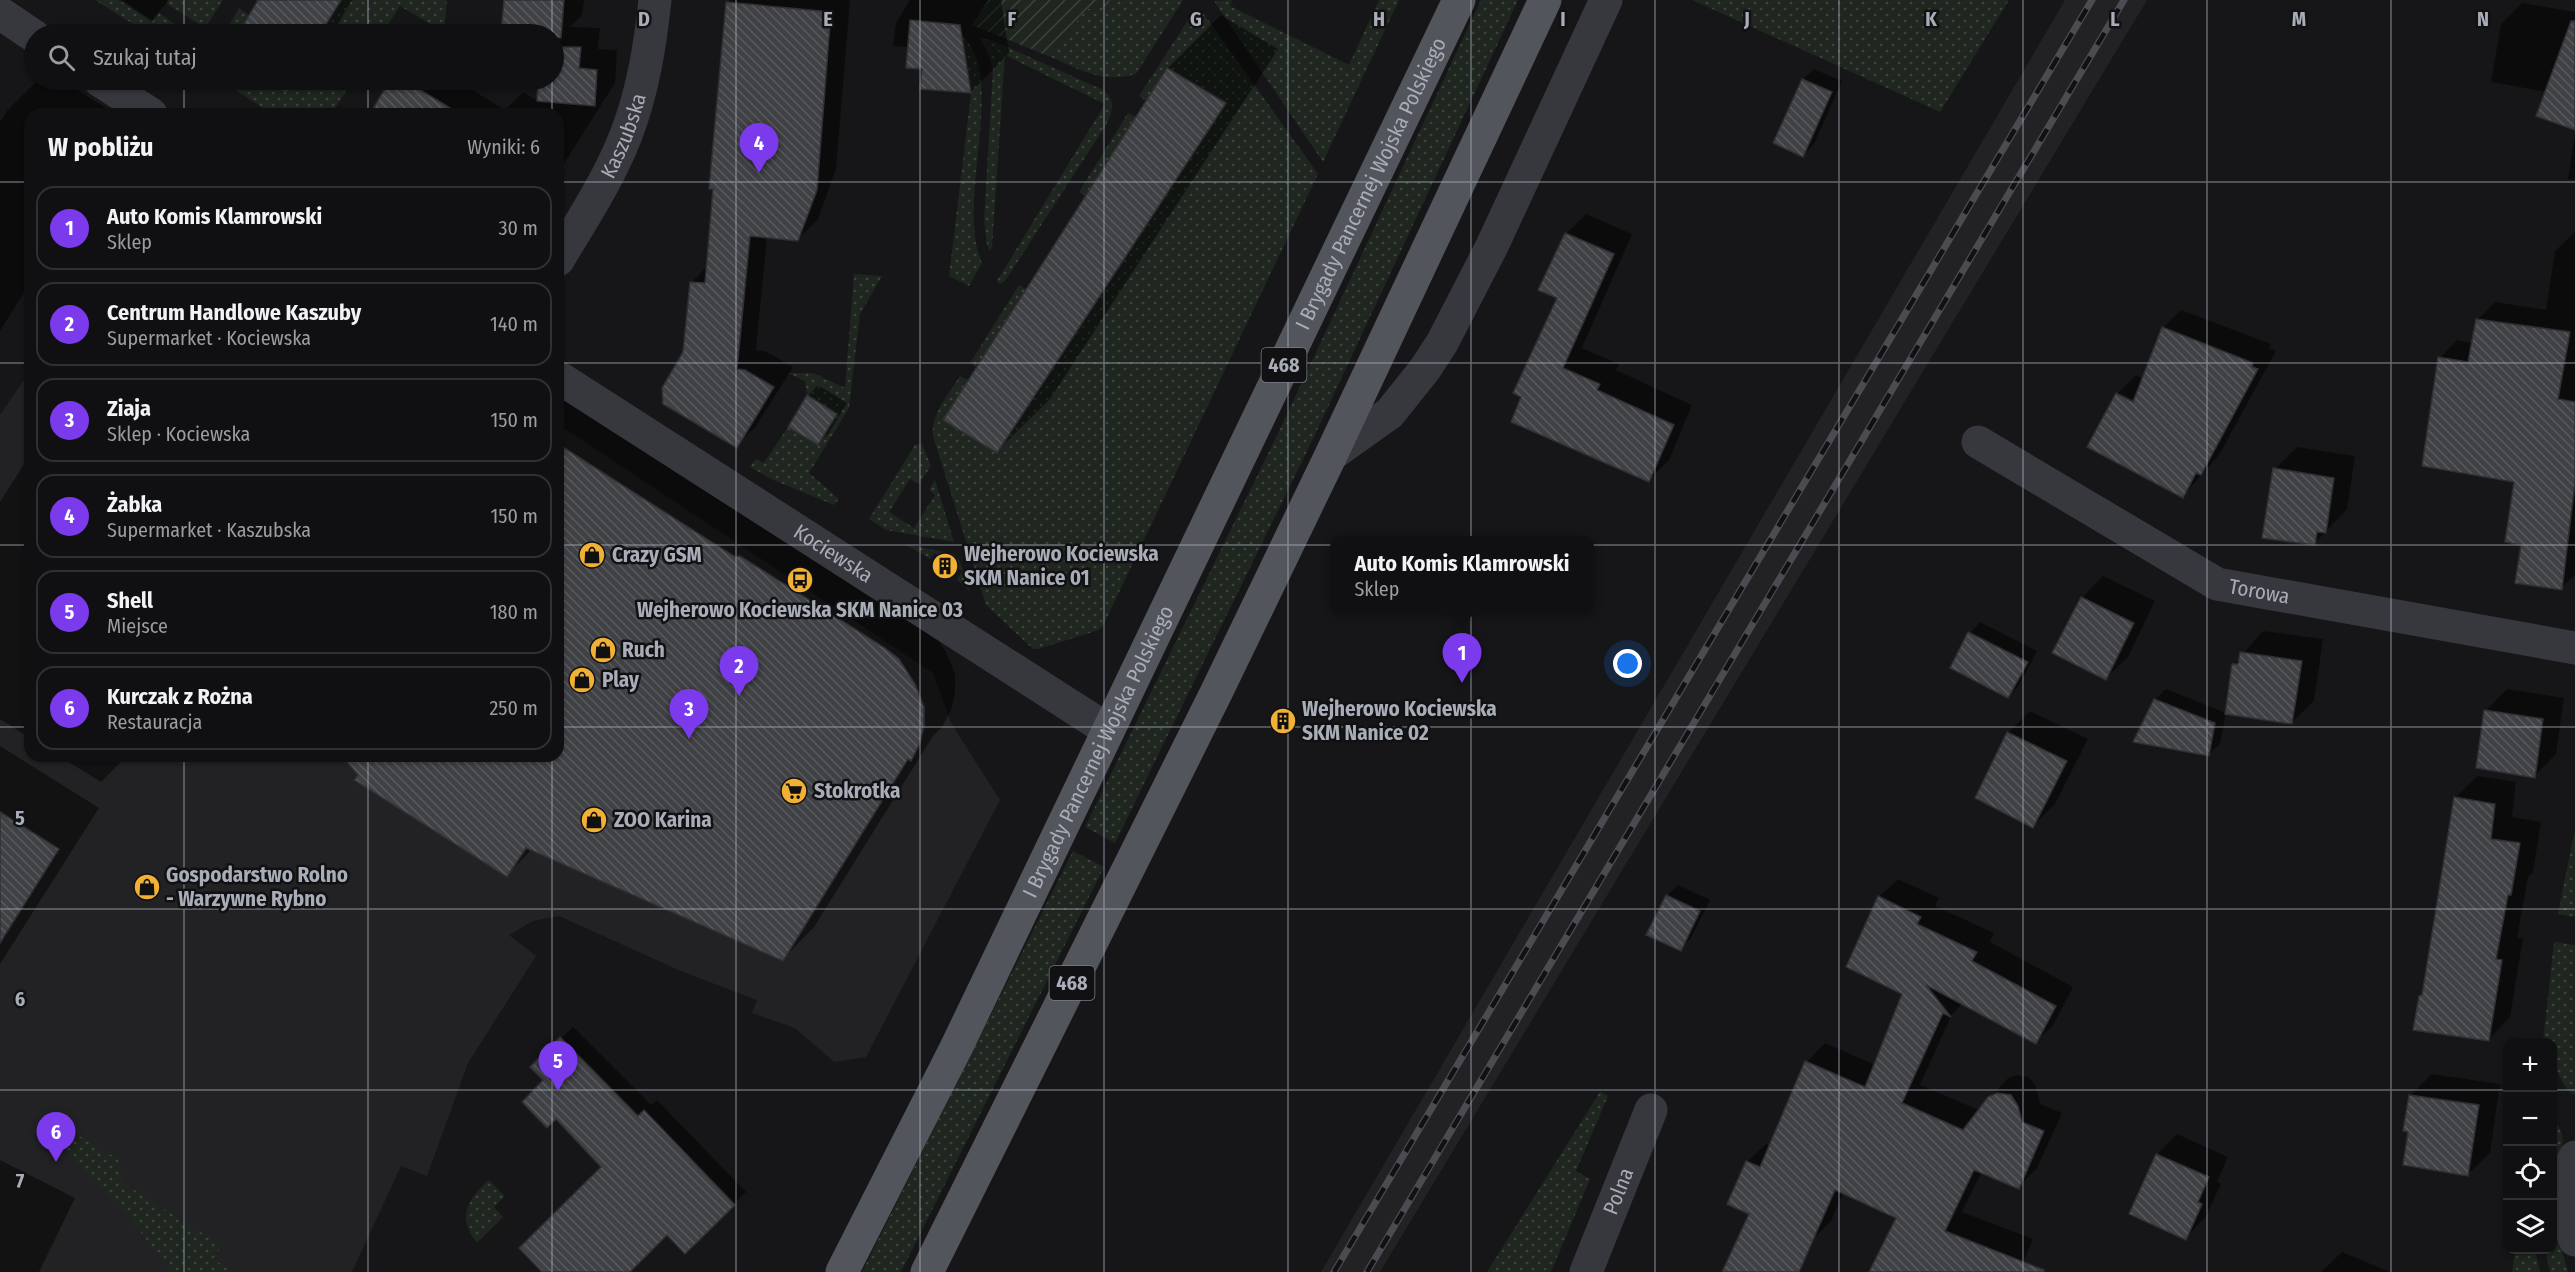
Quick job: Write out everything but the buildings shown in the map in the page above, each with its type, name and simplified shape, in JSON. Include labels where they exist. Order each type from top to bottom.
[{"type":"main road","name":"I Brygady Pancernej Wojska Polskiego","points":[[842,1272],[956,1048],[1459,0]]},
{"type":"main road","name":"468","points":[[927,1272],[1125,877],[1331,455],[1545,0]]},
{"type":"street","name":"Kaszubska","points":[[564,250],[589,208],[626,135],[648,57],[655,0]]},
{"type":"street","points":[[1331,455],[1390,413],[1425,369],[1442,342],[1492,246],[1606,0]]},
{"type":"street","points":[[0,13],[24,29]]},
{"type":"street","points":[[114,90],[142,108]]},
{"type":"street","name":"Kociewska","points":[[564,381],[1108,730]]},
{"type":"street","name":"Torowa","points":[[1978,442],[2217,584],[2575,648]]},
{"type":"street","name":"Polna","points":[[1586,1272],[1652,1110]]},
{"type":"street","points":[[2575,1157],[2565,1191],[2567,1220],[2575,1240]]},
{"type":"shaded area","points":[[95,0],[119,0],[152,22],[159,13],[175,24],[133,24]]},
{"type":"shaded area","points":[[168,0],[223,0],[208,24],[199,24],[166,3]]},
{"type":"shaded area","points":[[341,0],[447,0],[445,24],[430,24],[400,6],[388,24],[326,24]]},
{"type":"shaded area","points":[[988,0],[1110,0],[1107,6],[1087,9],[1048,56],[972,25]]},
{"type":"shaded area","points":[[1110,0],[1183,0],[1136,74],[1112,77],[1091,74],[1048,56],[1087,9],[1106,6]]},
{"type":"shaded area","points":[[1232,0],[1230,6],[1349,65],[1379,0],[1399,0],[1323,162],[1214,1]]},
{"type":"shaded area","points":[[1481,0],[1518,0],[1313,439],[1115,843],[1085,827],[1282,425]]},
{"type":"shaded area","points":[[1692,0],[2009,0],[1940,112]]},
{"type":"shaded area","points":[[2065,0],[2147,0],[1380,1272],[1321,1272]]},
{"type":"shaded area","points":[[239,8],[249,15],[244,24],[230,24]]},
{"type":"shaded area","points":[[1203,13],[1318,174],[1103,626],[1099,630],[1033,649],[986,605],[933,436],[935,419],[960,376],[968,380],[943,420],[997,453],[1226,103],[1167,68],[1147,101],[1139,96],[1188,20],[1194,14]]},
{"type":"shaded area","points":[[960,34],[974,53],[981,78],[982,108],[974,207],[975,237],[982,263],[969,286],[949,276],[971,94]]},
{"type":"shaded area","points":[[979,37],[996,42],[1103,90],[1112,102],[1106,125],[1005,281],[1000,284],[997,281],[1105,104],[1005,55],[990,251],[987,245],[984,220],[993,69],[988,52]]},
{"type":"shaded area","points":[[235,90],[282,90],[286,92],[287,90],[347,90],[335,108],[263,108]]},
{"type":"shaded area","points":[[1128,113],[1136,117],[1086,196],[1079,192]]},
{"type":"shaded area","points":[[854,274],[882,276],[860,314],[849,408],[809,473],[839,499],[834,505],[771,479],[750,467],[756,459],[764,463],[788,427],[818,445],[837,414],[807,395],[805,381],[788,373],[813,373],[845,388]]},
{"type":"shaded area","points":[[1019,285],[1026,289],[976,367],[970,363]]},
{"type":"shaded area","points":[[24,380],[24,762],[564,762],[564,428],[933,673],[951,723],[1000,800],[866,1057],[834,1062],[795,1028],[752,1013],[757,1000],[683,972],[559,916],[533,921],[509,935],[536,956],[468,1063],[427,1176],[401,1166],[352,1272],[0,1272],[0,415]]},
{"type":"shaded area","points":[[922,444],[931,466],[919,484],[910,479],[889,512],[914,528],[935,495],[929,490],[935,480],[954,542],[886,530],[869,519],[915,445]]},
{"type":"shaded area","points":[[905,544],[954,554],[960,562],[970,591],[957,580],[962,571],[935,553],[930,559]]},
{"type":"shaded area","points":[[2575,834],[2575,917],[2558,914]]},
{"type":"shaded area","points":[[1073,851],[1104,867],[901,1272],[862,1272]]},
{"type":"shaded area","points":[[2554,942],[2575,945],[2575,1095],[2565,1086],[2557,1069],[2557,1038],[2543,1038]]},
{"type":"shaded area","points":[[1600,1092],[1608,1096],[1576,1171],[1590,1179],[1551,1272],[1487,1272]]},
{"type":"shaded area","points":[[61,1125],[118,1159],[122,1182],[222,1246],[213,1259],[233,1272],[171,1272],[116,1203],[86,1171],[52,1142],[50,1139],[53,1129]]},
{"type":"shaded area","points":[[2557,1126],[2563,1139],[2557,1164]]},
{"type":"shaded area","points":[[489,1180],[505,1196],[494,1207],[503,1217],[477,1243],[467,1225],[467,1209],[475,1194]]},
{"type":"shaded area","points":[[2557,1234],[2568,1272],[2550,1272],[2546,1254],[2557,1254]]},
{"type":"shaded area","points":[[2514,1254],[2536,1254],[2540,1272],[2512,1272]]},
{"type":"railway","points":[[1334,1272],[2092,0]]},
{"type":"railway","points":[[1367,1272],[2124,0]]},
{"type":"place","name":"Żabka","points":[[759,173]]},
{"type":"place","name":"Crazy GSM","points":[[592,555]]},
{"type":"place","name":"Wejherowo Kociewska SKM Nanice 01","points":[[945,566]]},
{"type":"place","name":"Wejherowo Kociewska SKM Nanice 03","points":[[800,580]]},
{"type":"place","name":"Ruch","points":[[603,650]]},
{"type":"place","name":"Play","points":[[582,680]]},
{"type":"place","name":"Auto Komis Klamrowski","points":[[1462,683]]},
{"type":"place","name":"Centrum Handlowe Kaszuby","points":[[739,696]]},
{"type":"place","name":"Wejherowo Kociewska SKM Nanice 02","points":[[1283,721]]},
{"type":"place","name":"Ziaja","points":[[689,739]]},
{"type":"place","name":"Stokrotka","points":[[794,791]]},
{"type":"place","name":"ZOO Karina","points":[[594,820]]},
{"type":"place","name":"Gospodarstwo Rolno - Warzywne Rybno","points":[[147,887]]},
{"type":"place","name":"Shell","points":[[558,1091]]},
{"type":"place","name":"Kurczak z Rożna","points":[[56,1162]]}]
